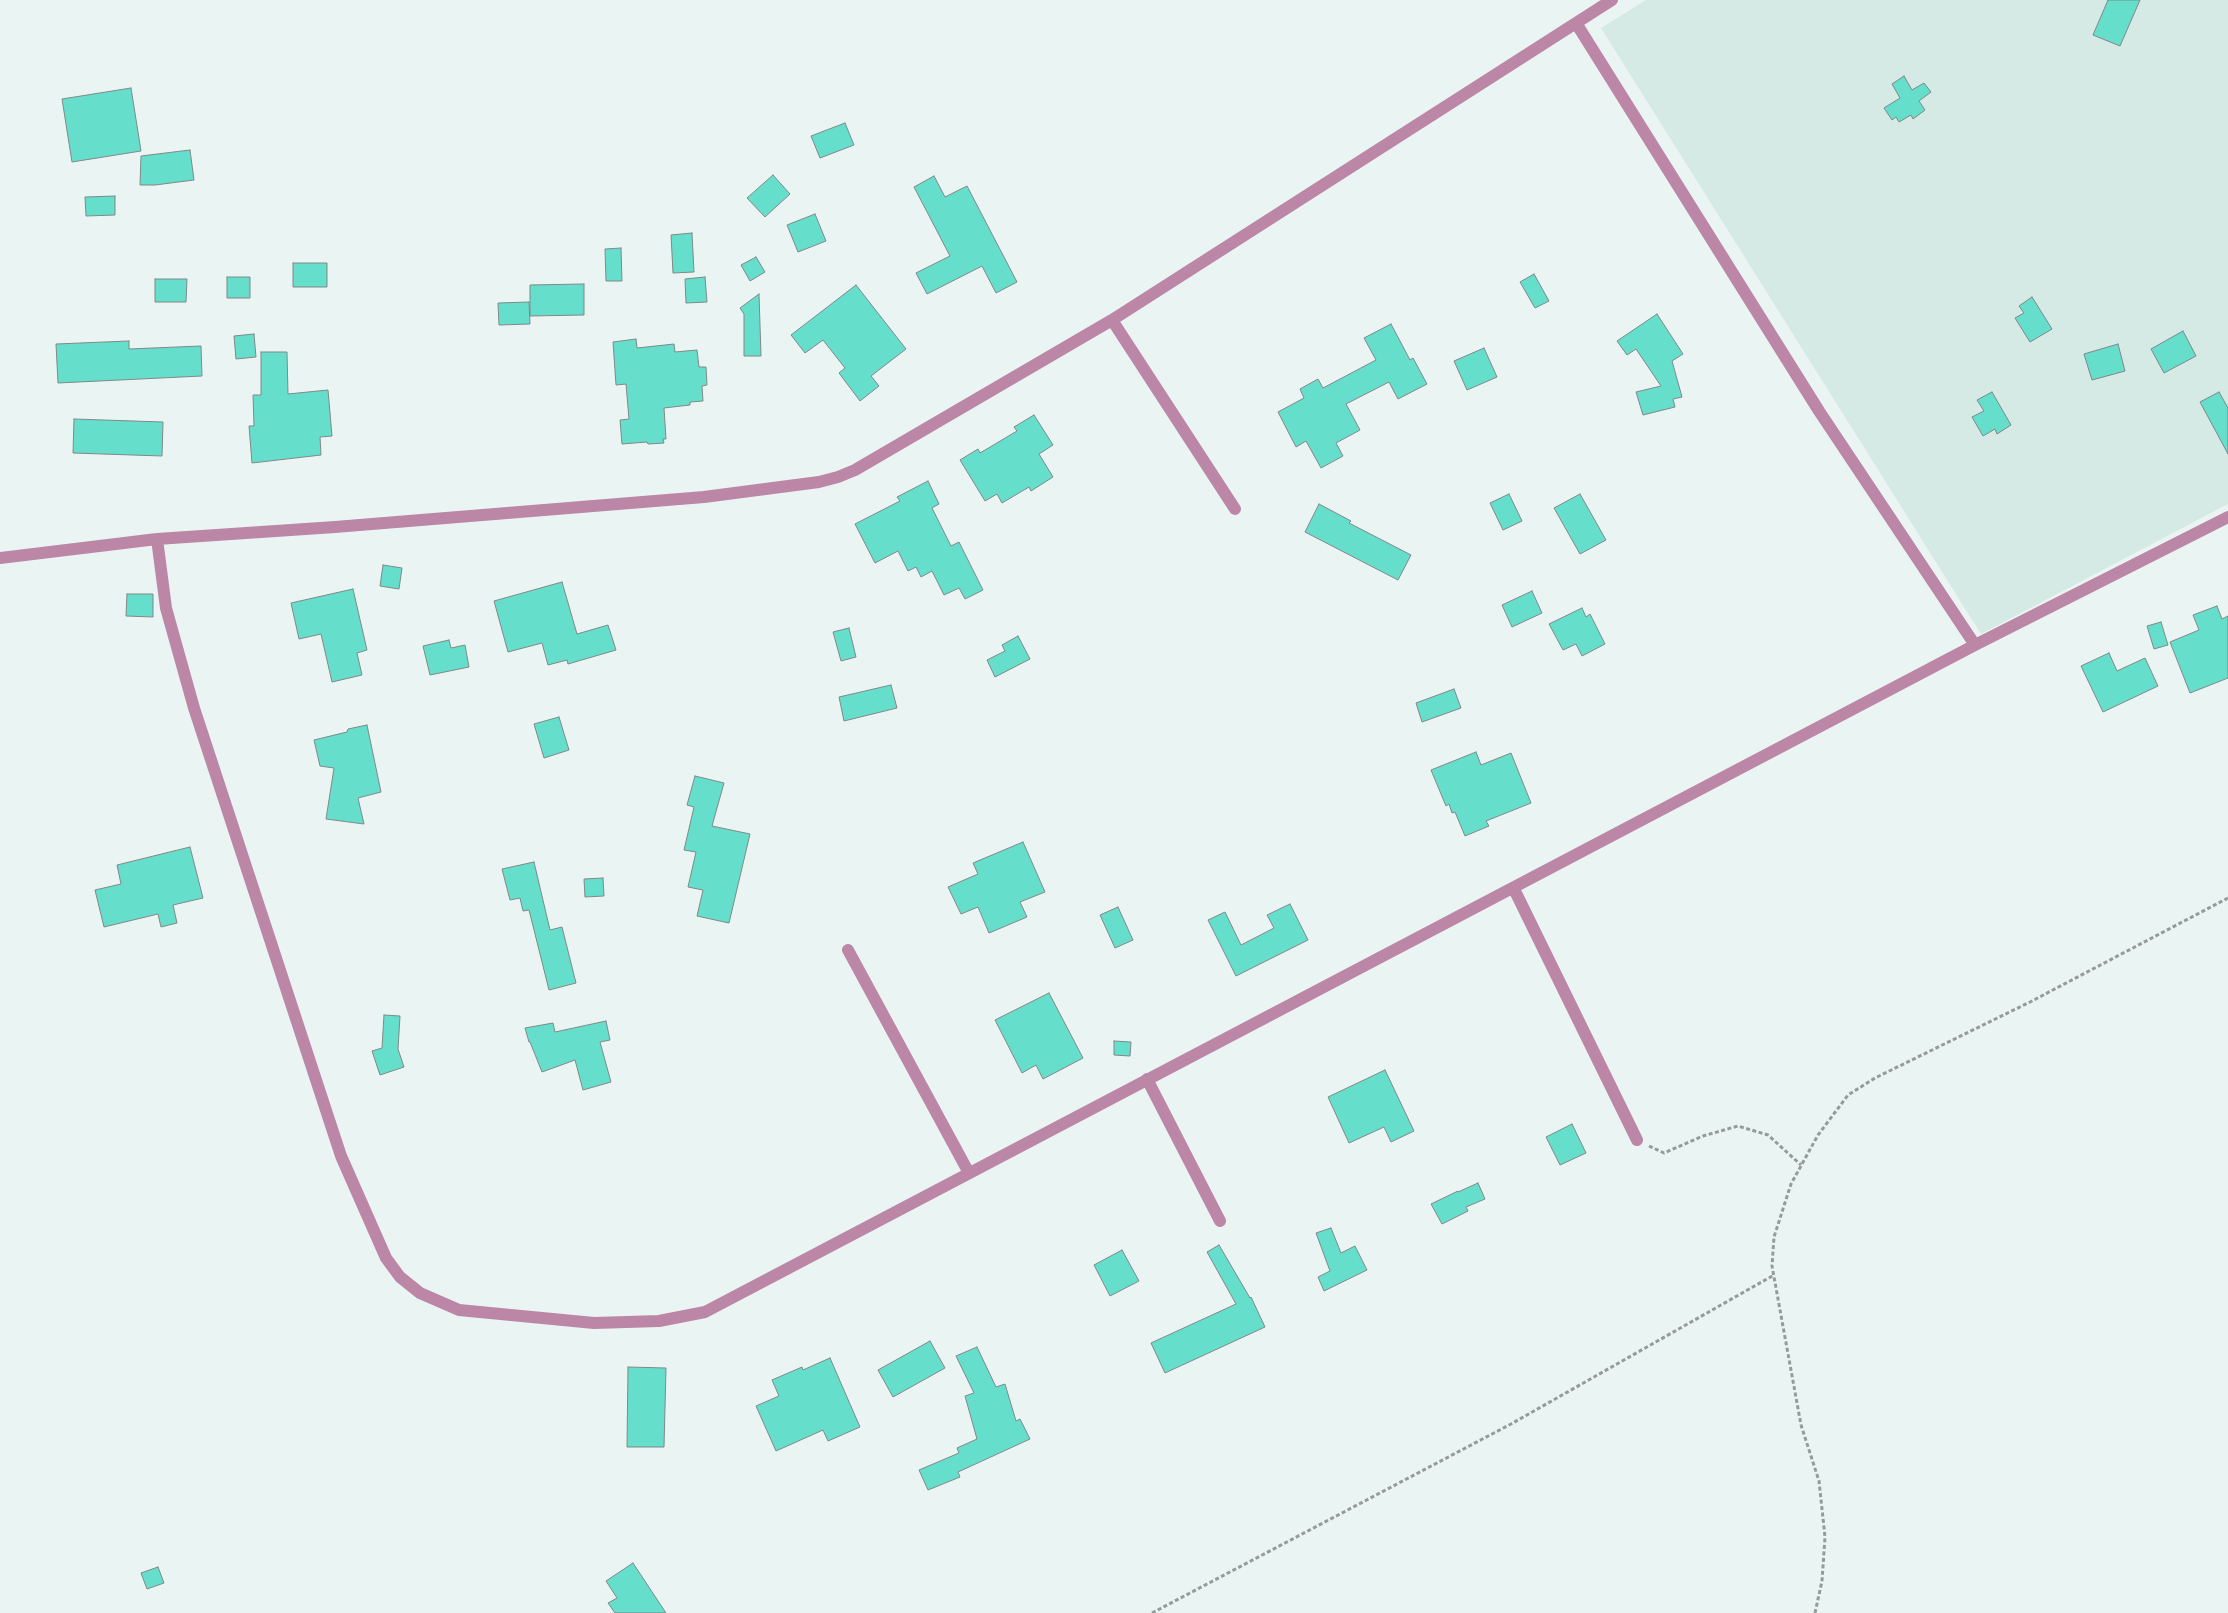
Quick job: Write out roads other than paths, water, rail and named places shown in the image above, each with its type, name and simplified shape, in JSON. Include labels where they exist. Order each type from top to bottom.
[{"type":"street","points":[[0,558],[157,539],[704,497],[820,482],[855,470],[1112,320],[1612,0]]},
{"type":"street","points":[[1576,23],[1819,411],[1975,645]]},
{"type":"street","points":[[1112,320],[1235,509]]},
{"type":"street","points":[[157,539],[166,608],[194,708],[341,1156],[386,1258],[400,1277],[420,1293],[459,1310],[594,1323],[659,1321],[705,1312],[1514,889],[1975,645],[2228,517]]},
{"type":"street","points":[[1514,889],[1637,1140]]},
{"type":"street","points":[[848,950],[970,1173]]},
{"type":"street","points":[[1148,1079],[1220,1221]]}]
